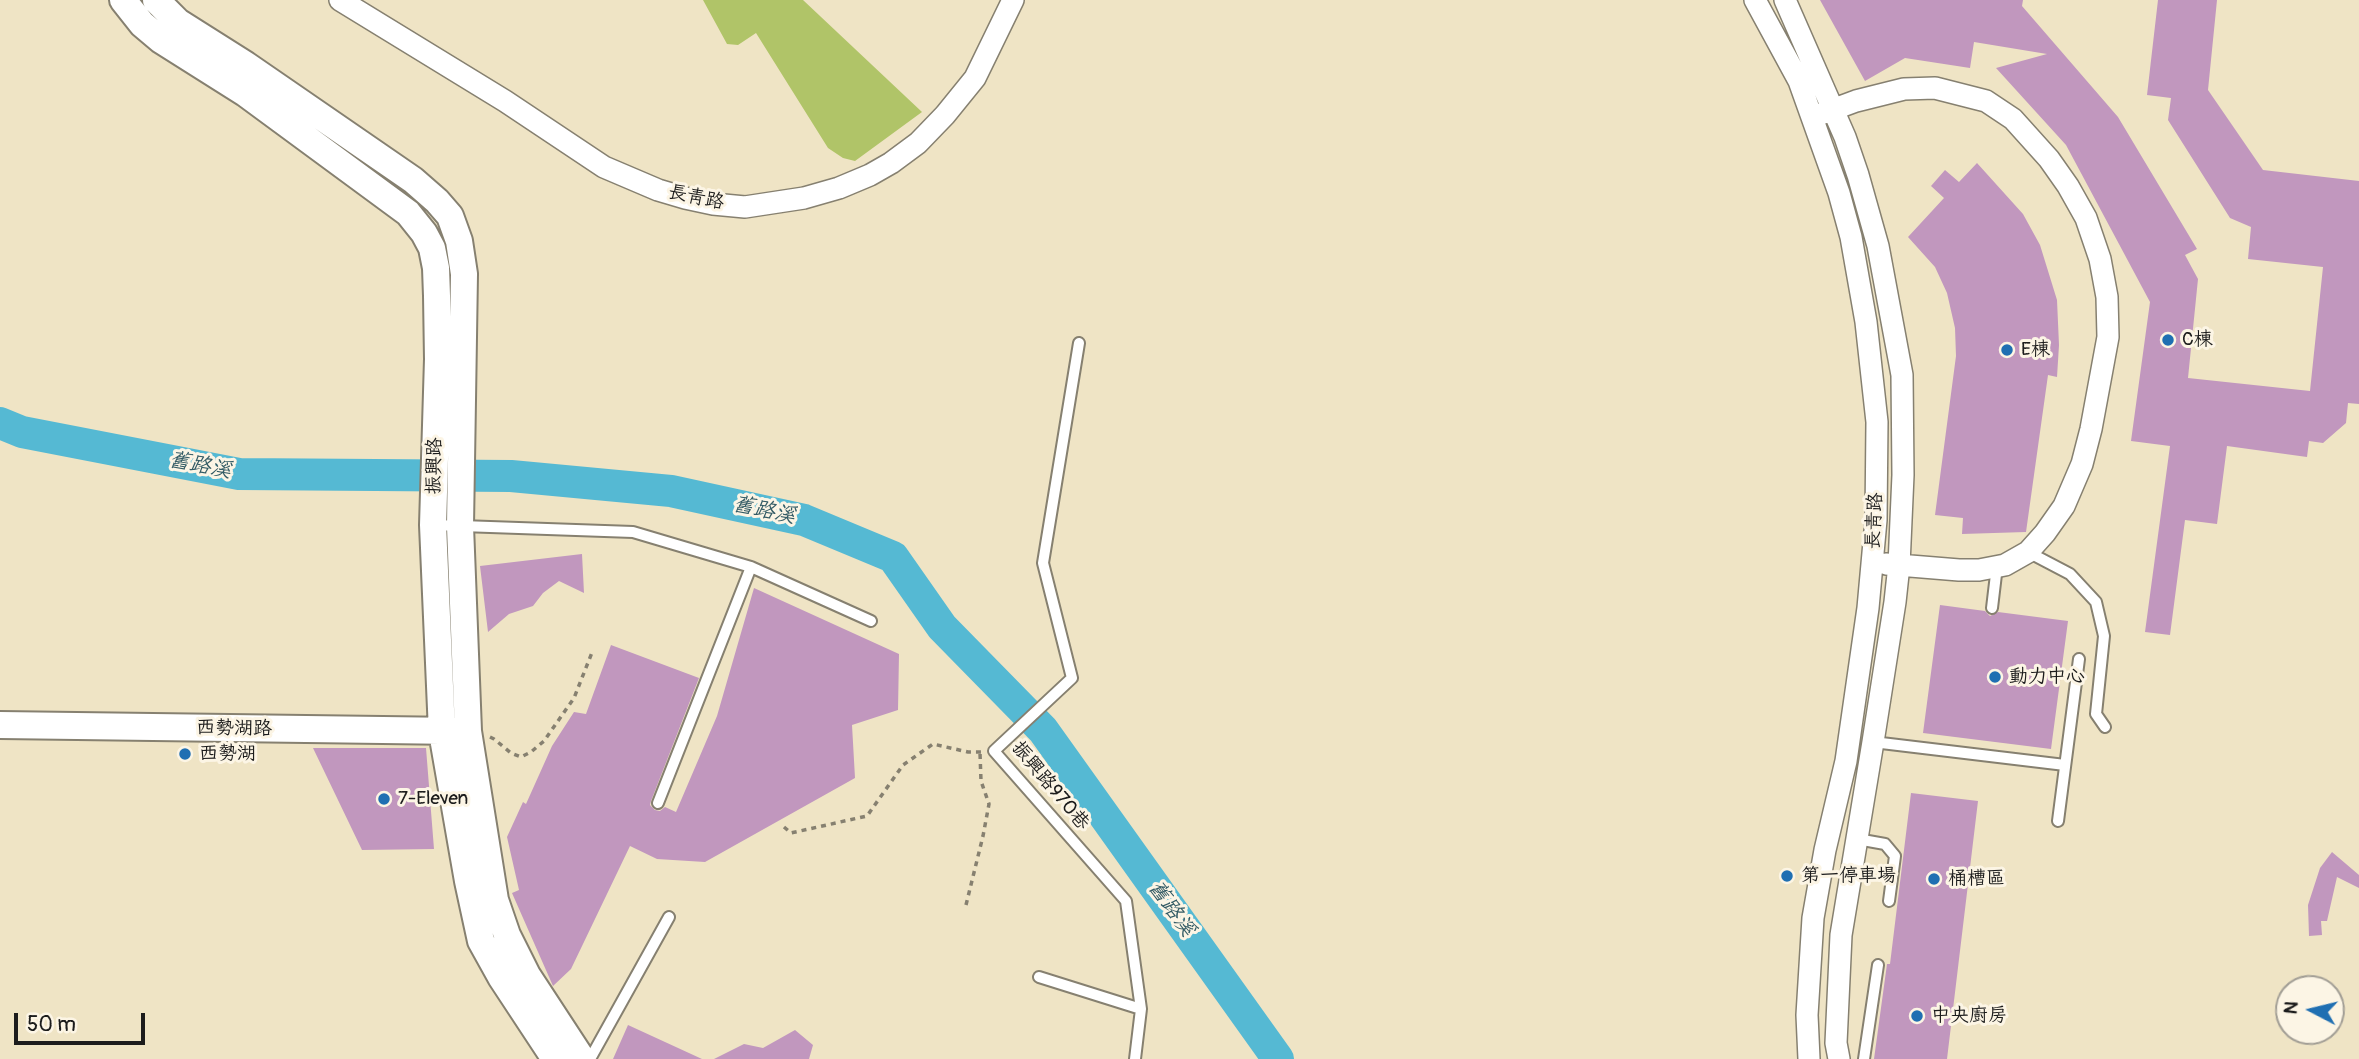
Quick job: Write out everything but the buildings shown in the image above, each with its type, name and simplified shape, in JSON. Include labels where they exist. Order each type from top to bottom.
[{"type":"street","name":"振興路","points":[[123,0],[142,24],[161,40],[245,93],[408,213],[432,248],[436,268],[438,359],[436,433],[447,525],[455,731],[468,881],[481,941],[501,977],[555,1059]]},
{"type":"street","name":"振興路","points":[[156,0],[178,22],[246,65],[412,180],[450,216],[459,241],[464,274],[462,433],[447,525]]},
{"type":"street","name":"長青路","points":[[340,0],[505,101],[604,167],[685,198],[745,207],[804,198],[839,188],[870,175],[918,143],[975,79],[1013,0]]},
{"type":"street","name":"長青路","points":[[1755,0],[1799,81],[1852,237],[1868,335],[1877,422],[1873,563],[1856,698],[1846,761],[1825,850],[1813,918],[1824,961],[1839,1059]]},
{"type":"street","name":"長青路","points":[[1785,0],[1833,108],[1858,175],[1878,246],[1902,375],[1903,475],[1899,565],[1873,742],[1840,935],[1824,961],[1807,1015],[1809,1059]]},
{"type":"street","points":[[1812,118],[1833,108],[1884,93],[1914,89],[1935,88],[1986,101],[2013,119],[2049,159],[2068,186],[2086,218],[2100,259],[2107,297],[2108,337],[2082,464],[2064,506],[2045,533],[2028,552],[2005,565],[1959,570],[1873,563]]},
{"type":"street","name":"西勢湖路","points":[[0,725],[455,731]]},
{"type":"street","name":"振興路","points":[[455,731],[495,900],[507,935],[527,975],[582,1059]]},
{"type":"lane","name":"振興路970巷","points":[[1079,344],[1043,563],[1072,678],[994,751],[1126,901],[1141,1009],[1135,1059]]},
{"type":"lane","points":[[447,525],[633,531],[751,567],[871,621]]},
{"type":"lane","points":[[2028,552],[2070,574],[2096,603],[2104,636],[2096,714],[2105,727]]},
{"type":"lane","points":[[1992,608],[1997,566]]},
{"type":"lane","points":[[658,803],[751,567]]},
{"type":"lane","points":[[2058,821],[2079,659]]},
{"type":"lane","points":[[1873,742],[2065,765]]},
{"type":"lane","points":[[1857,839],[1885,844],[1895,856],[1889,901]]},
{"type":"lane","points":[[590,1059],[669,917]]},
{"type":"lane","points":[[1864,1059],[1878,965]]},
{"type":"lane","points":[[1039,977],[1141,1009]]},
{"type":"path","points":[[455,731],[494,738],[511,754],[521,757],[531,752],[544,741],[574,698],[593,650]]},
{"type":"path","points":[[784,827],[791,833],[867,817],[903,765],[933,744],[968,752],[994,751]]},
{"type":"path","points":[[966,905],[989,804],[981,781],[980,752]]},
{"type":"green space","points":[[703,0],[803,0],[922,112],[855,161],[843,158],[828,148],[756,33],[738,45],[727,44]]},
{"type":"waterway","name":"舊路溪","points":[[0,423],[22,432],[239,474],[511,476],[671,491],[804,520],[893,557],[942,627],[1043,730],[1278,1059]]},
{"type":"place","name":"C棟","points":[[2168,340]]},
{"type":"place","name":"E棟","points":[[2007,350]]},
{"type":"place","name":"動力中心","points":[[1995,677]]},
{"type":"place","name":"西勢湖","points":[[185,754]]},
{"type":"place","name":"7-Eleven","points":[[384,799]]},
{"type":"place","name":"第一停車場","points":[[1787,876]]},
{"type":"place","name":"桶槽區","points":[[1934,879]]},
{"type":"place","name":"中央廚房","points":[[1917,1016]]}]
